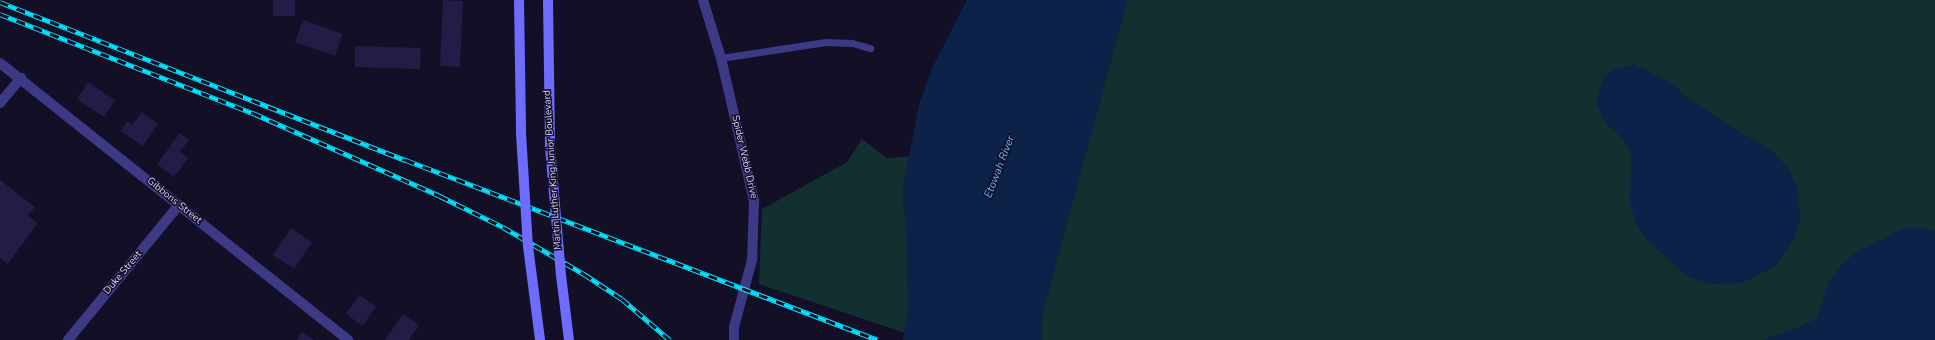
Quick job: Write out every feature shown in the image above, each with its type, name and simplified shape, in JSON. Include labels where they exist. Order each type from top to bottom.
[{"type":"main road","points":[[519,0],[521,133],[528,246],[540,340]]},
{"type":"main road","name":"Martin Luther King Junior Boulevard","points":[[548,0],[550,147],[561,275],[569,340]]},
{"type":"street","name":"Spider Webb Drive","points":[[703,0],[721,58],[754,201],[752,260],[734,327],[734,340]]},
{"type":"street","name":"Gibbons Street","points":[[0,63],[21,78],[348,340]]},
{"type":"street","points":[[0,103],[21,78]]},
{"type":"street","name":"Duke Street","points":[[68,340],[180,205]]},
{"type":"lane","points":[[721,58],[826,42],[852,43],[870,48]]},
{"type":"green space","points":[[1127,0],[1935,0],[1935,340],[1042,340],[1042,315]]},
{"type":"green space","points":[[862,139],[886,158],[917,156],[908,334],[759,284],[762,209],[847,162]]},
{"type":"water","name":"Etowah River","points":[[967,0],[1127,0],[1042,315],[1042,340],[903,340],[908,305],[906,225],[902,192],[919,105],[932,68]]},
{"type":"water","points":[[1634,64],[1673,84],[1688,99],[1773,152],[1788,168],[1797,187],[1800,219],[1794,240],[1775,266],[1747,281],[1728,285],[1706,283],[1686,275],[1648,241],[1636,223],[1630,203],[1631,158],[1628,148],[1623,139],[1607,124],[1597,106],[1597,95],[1605,76],[1614,69]]},
{"type":"water","points":[[1922,227],[1935,232],[1935,340],[1762,340],[1800,327],[1817,318],[1828,282],[1841,265],[1858,251],[1902,229]]},
{"type":"building","points":[[273,0],[295,0],[295,16],[273,16]]},
{"type":"building","points":[[443,0],[463,1],[460,67],[440,66]]},
{"type":"building","points":[[303,20],[343,34],[335,56],[295,42]]},
{"type":"building","points":[[355,46],[421,48],[420,69],[355,67]]},
{"type":"building","points":[[88,82],[115,100],[104,117],[77,99]]},
{"type":"building","points":[[142,112],[158,124],[143,146],[121,131],[127,121],[132,125]]},
{"type":"building","points":[[180,133],[189,140],[180,152],[188,158],[174,177],[157,164]]},
{"type":"building","points":[[0,180],[35,207],[28,216],[38,223],[8,264],[0,258]]},
{"type":"building","points":[[291,228],[312,242],[294,269],[273,255]]},
{"type":"building","points":[[359,295],[376,306],[363,326],[346,314]]},
{"type":"building","points":[[403,314],[419,325],[409,340],[385,340]]},
{"type":"building","points":[[302,332],[314,340],[297,340]]},
{"type":"railway","points":[[0,2],[406,160],[878,340]]},
{"type":"railway","points":[[0,14],[253,113],[440,196],[503,227],[584,274],[622,299],[670,340]]}]
